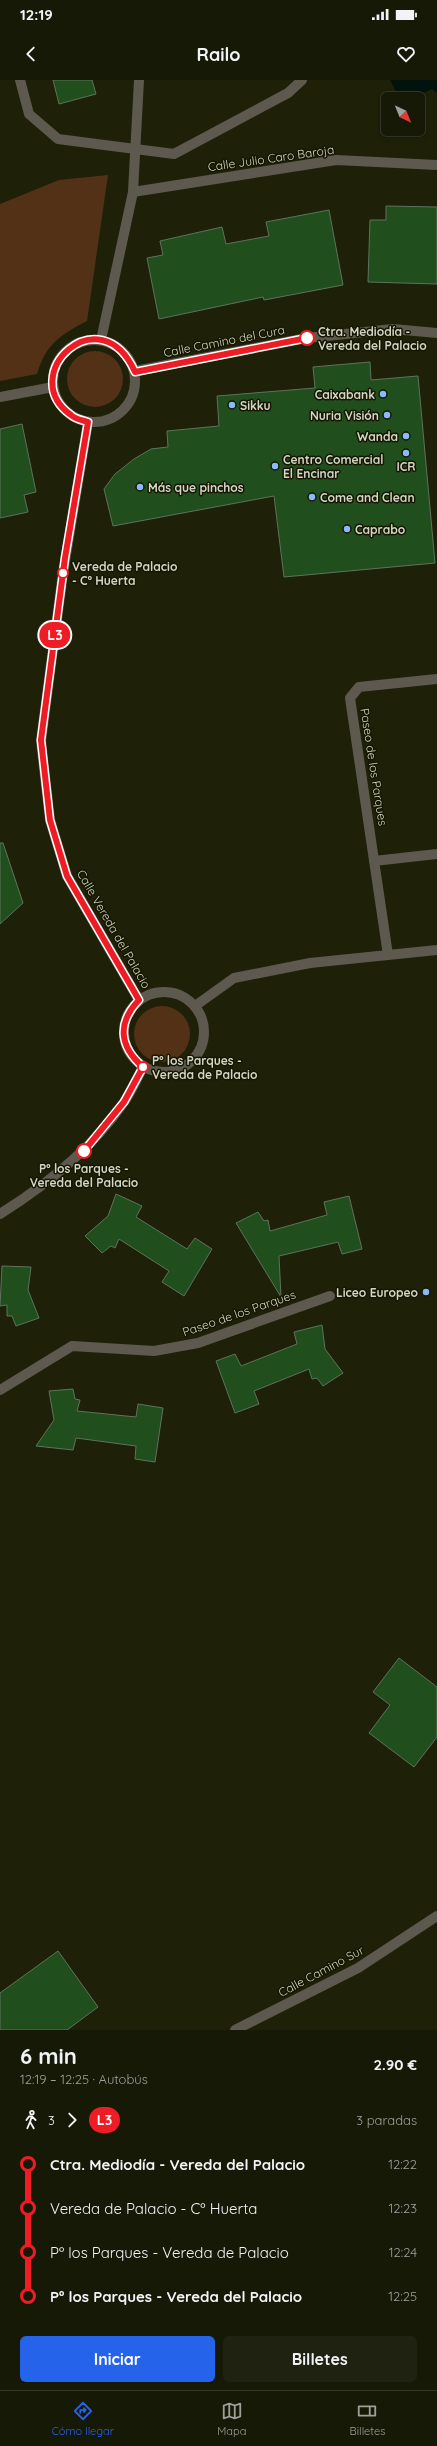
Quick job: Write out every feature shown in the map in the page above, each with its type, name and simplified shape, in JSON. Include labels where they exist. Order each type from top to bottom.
[{"type":"street","points":[[20,80],[29,114],[58,139],[174,154],[288,93],[302,80]]},
{"type":"street","points":[[101,340],[133,192],[139,80]]},
{"type":"street","name":"Calle Julio Caro Baroja","points":[[133,192],[336,160],[437,165]]},
{"type":"street","name":"Calle Camino del Cura","points":[[135,372],[307,338],[394,329],[437,333]]},
{"type":"street","points":[[86,340],[101,340],[117,345],[129,357],[135,372],[136,388],[130,403],[122,411],[104,422],[88,422],[71,416],[59,404],[53,387],[54,372],[60,357],[71,346],[86,340]]},
{"type":"street","points":[[0,397],[53,387]]},
{"type":"street","name":"Calle Vereda del Palacio","points":[[88,422],[64,566],[41,740],[50,820],[67,876],[139,1000]]},
{"type":"street","name":"Paseo de los Parques","points":[[388,955],[350,698],[359,687],[437,679]]},
{"type":"street","points":[[374,861],[437,854]]},
{"type":"street","points":[[195,1006],[234,978],[310,963],[437,950]]},
{"type":"street","points":[[162,991],[175,993],[186,998],[195,1006],[202,1018],[204,1032],[202,1046],[194,1058],[184,1067],[170,1072],[157,1072],[143,1067],[133,1058],[126,1047],[123,1034],[125,1021],[130,1009],[139,1000],[150,994],[162,991]]},
{"type":"street","points":[[0,1214],[41,1188],[83,1151],[124,1102],[143,1067]]},
{"type":"street","name":"Paseo de los Parques","points":[[0,1390],[72,1346],[154,1351],[198,1343],[330,1296]]},
{"type":"street","name":"Calle Camino Sur","points":[[235,2030],[358,1968],[437,1916]]},
{"type":"shaded area","points":[[390,80],[437,80],[437,93],[432,89],[425,92],[396,92]]},
{"type":"shaded area","points":[[108,175],[87,321],[69,331],[55,342],[45,355],[37,374],[0,381],[0,204],[59,180]]},
{"type":"shaded area","points":[[89,351],[101,351],[111,355],[119,363],[123,373],[123,385],[119,395],[111,403],[101,407],[89,407],[79,403],[71,395],[67,385],[67,373],[71,363],[79,355]]},
{"type":"shaded area","points":[[162,1006],[173,1008],[182,1014],[188,1023],[190,1034],[188,1045],[182,1054],[173,1060],[162,1062],[151,1060],[142,1054],[136,1045],[134,1034],[136,1023],[142,1014],[151,1008]]},
{"type":"building","points":[[53,80],[92,80],[96,94],[59,104]]},
{"type":"building","points":[[386,206],[437,207],[437,284],[368,282],[370,220],[386,220]]},
{"type":"building","points":[[329,210],[343,285],[264,300],[263,297],[159,319],[147,258],[163,255],[160,241],[222,227],[226,244],[269,236],[266,222]]},
{"type":"building","name":"Centro Comercial El Encinar","points":[[370,362],[371,380],[418,376],[435,563],[284,577],[274,496],[113,526],[104,489],[115,474],[134,459],[151,449],[168,447],[167,431],[219,426],[217,396],[315,388],[313,367]]},
{"type":"building","points":[[22,424],[36,492],[24,495],[28,512],[0,518],[0,429]]},
{"type":"building","points":[[0,843],[3,843],[23,903],[0,924]]},
{"type":"building","points":[[116,1194],[142,1206],[136,1217],[187,1249],[195,1238],[212,1249],[184,1296],[162,1282],[169,1271],[119,1239],[115,1248],[111,1246],[102,1253],[85,1236],[108,1216]]},
{"type":"building","points":[[349,1196],[362,1249],[342,1254],[338,1242],[279,1256],[281,1297],[236,1223],[258,1212],[264,1221],[268,1220],[270,1231],[327,1215],[324,1202]]},
{"type":"building","points":[[2,1266],[31,1267],[28,1290],[39,1318],[16,1326],[12,1316],[7,1316],[7,1305],[0,1306]]},
{"type":"building","points":[[322,1325],[325,1349],[343,1373],[323,1386],[317,1378],[312,1379],[309,1369],[254,1391],[259,1404],[235,1413],[216,1361],[235,1354],[241,1366],[297,1344],[294,1332]]},
{"type":"building","points":[[73,1389],[75,1399],[80,1400],[77,1411],[136,1417],[138,1404],[163,1408],[155,1462],[135,1459],[136,1446],[76,1438],[73,1450],[36,1446],[54,1420],[49,1391]]},
{"type":"building","points":[[399,1658],[437,1687],[437,1737],[414,1767],[369,1733],[390,1705],[373,1692]]},
{"type":"building","points":[[58,1951],[98,2007],[67,2030],[0,2030],[0,1993]]},
{"type":"bus line","name":"L3","points":[[84,1151],[124,1102],[143,1067],[133,1058],[126,1047],[123,1034],[125,1021],[130,1009],[139,1000],[67,876],[50,820],[41,740],[65,558],[88,422],[71,416],[59,404],[53,387],[54,372],[60,357],[71,346],[86,340],[101,340],[117,345],[129,357],[135,372],[307,338]]},
{"type":"place","name":"Ctra. Mediodía - Vereda del Palacio","points":[[307,338]]},
{"type":"place","name":"Caixabank","points":[[383,394]]},
{"type":"place","name":"Sikku","points":[[232,405]]},
{"type":"place","name":"Nuria Visión","points":[[387,415]]},
{"type":"place","name":"Wanda","points":[[406,436]]},
{"type":"place","name":"ICR","points":[[406,453]]},
{"type":"place","name":"Centro Comercial El Encinar","points":[[275,466]]},
{"type":"place","name":"Más que pinchos","points":[[140,487]]},
{"type":"place","name":"Come and Clean","points":[[312,497]]},
{"type":"place","name":"Caprabo","points":[[347,529]]},
{"type":"place","name":"Vereda de Palacio - Cº Huerta","points":[[63,573]]},
{"type":"place","name":"Pº los Parques - Vereda de Palacio","points":[[143,1067]]},
{"type":"place","name":"Pº los Parques - Vereda del Palacio","points":[[84,1151]]},
{"type":"place","name":"Liceo Europeo","points":[[426,1292]]}]
